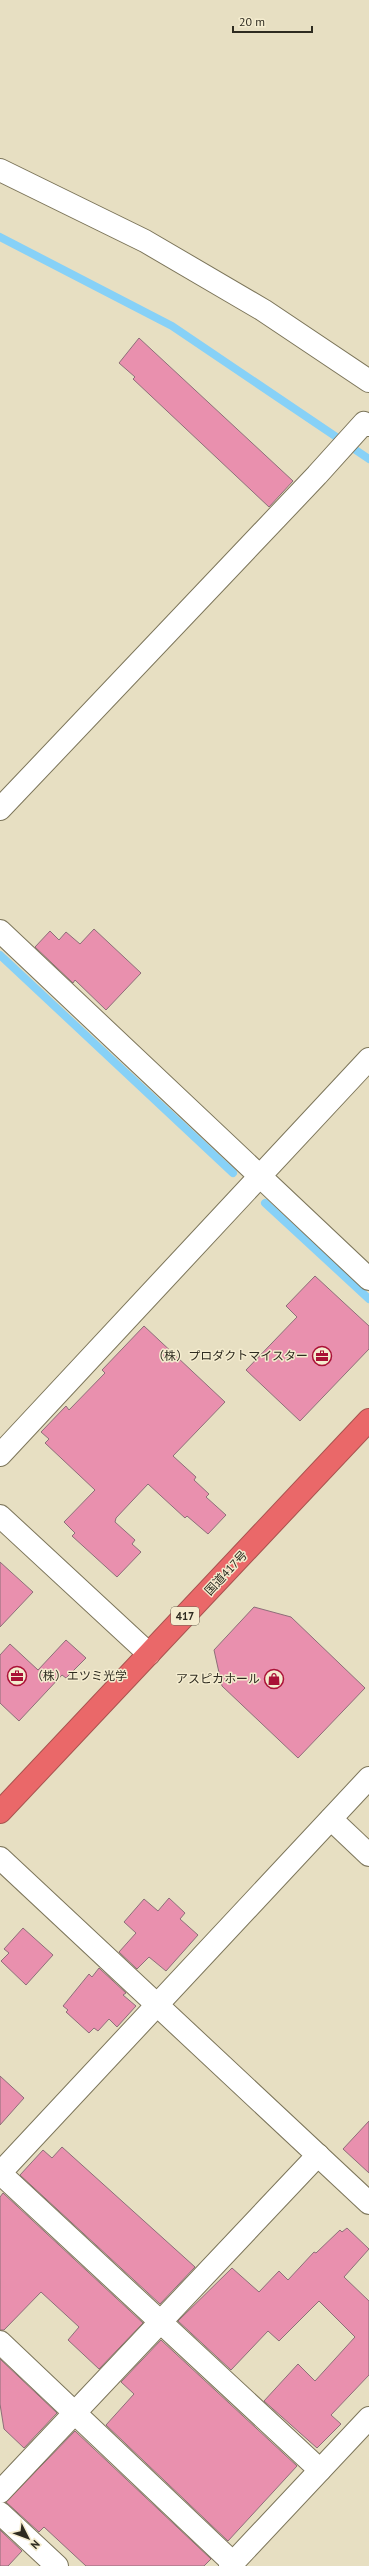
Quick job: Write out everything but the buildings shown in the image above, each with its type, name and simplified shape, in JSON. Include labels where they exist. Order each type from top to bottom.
[{"type":"highway","name":"国道417号","points":[[0,1812],[369,1420]]},
{"type":"street","points":[[0,170],[145,241],[263,310],[369,381]]},
{"type":"street","points":[[0,809],[364,423],[369,425]]},
{"type":"street","points":[[0,931],[369,1279]]},
{"type":"street","points":[[0,1455],[369,1059]]},
{"type":"street","points":[[0,1516],[149,1654]]},
{"type":"street","points":[[320,2470],[161,2320],[0,2173],[369,1778]]},
{"type":"street","points":[[330,1819],[369,1855]]},
{"type":"street","points":[[0,1858],[156,2006],[369,2203]]},
{"type":"street","points":[[0,2492],[318,2155]]},
{"type":"street","points":[[0,2342],[232,2565],[369,2418]]},
{"type":"street","points":[[0,2513],[57,2566]]},
{"type":"waterway","points":[[0,237],[172,326],[369,459]]},
{"type":"waterway","points":[[0,955],[233,1173]]},
{"type":"waterway","points":[[265,1203],[369,1299]]},
{"type":"place","name":"（株）プロダクトマイスター","points":[[322,1356]]},
{"type":"place","name":"（株）エツミ光学","points":[[17,1676]]},
{"type":"place","name":"アスピカホール","points":[[274,1679]]}]
